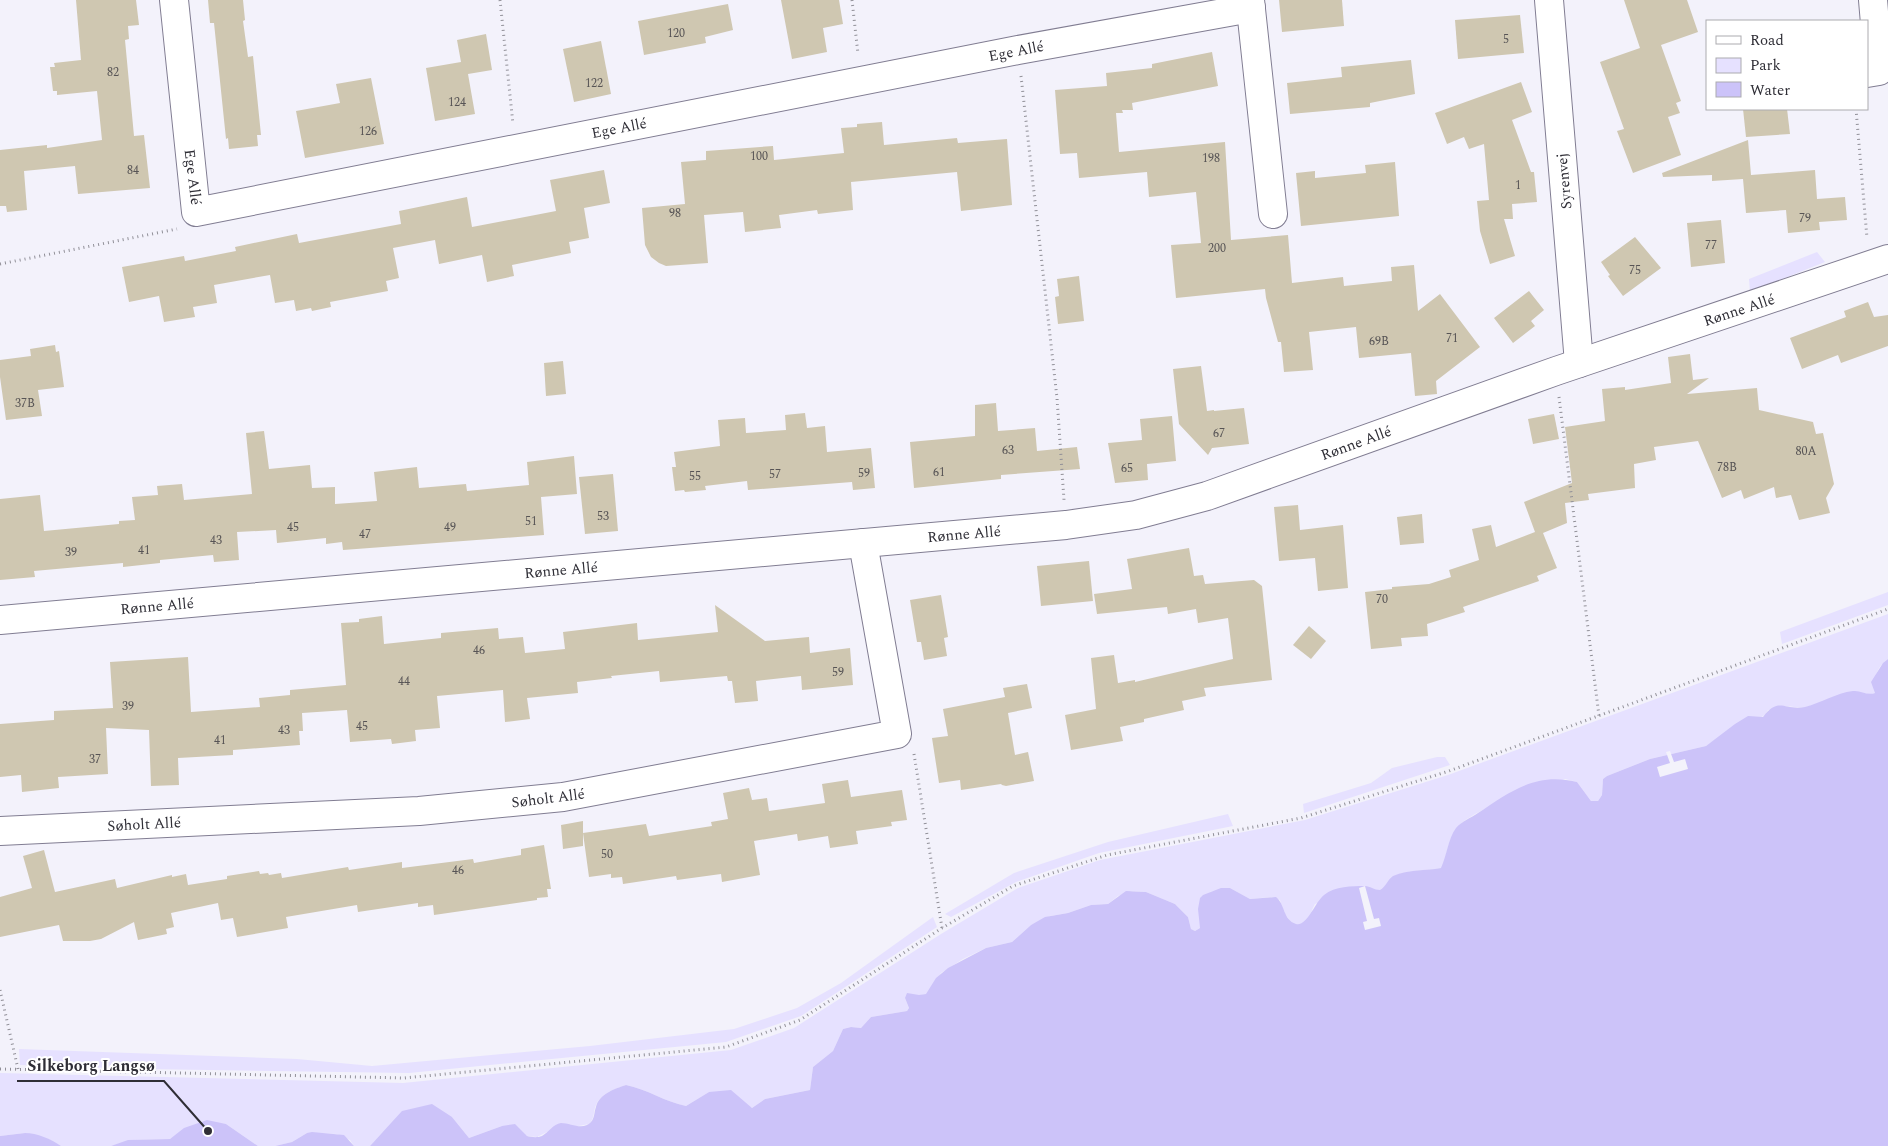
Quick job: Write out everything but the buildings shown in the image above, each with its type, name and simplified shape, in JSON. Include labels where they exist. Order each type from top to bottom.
[{"type":"street","name":"Ege Allé","points":[[174,0],[196,212],[1251,4],[1273,214]]},
{"type":"street","name":"Syrenvej","points":[[1549,0],[1567,367]]},
{"type":"street","points":[[1868,73],[1879,71],[1873,0]]},
{"type":"street","name":"Rønne Allé","points":[[0,620],[863,544],[1066,525],[1136,515],[1207,496],[1567,367],[1879,263]]},
{"type":"street","points":[[863,544],[897,734]]},
{"type":"street","name":"Søholt Allé","points":[[0,831],[419,811],[563,798],[897,734]]},
{"type":"path","points":[[500,0],[516,149]]},
{"type":"path","points":[[852,0],[860,81]]},
{"type":"path","points":[[1018,50],[1057,398],[1066,525]]},
{"type":"path","points":[[1856,110],[1879,263]]},
{"type":"path","points":[[0,264],[177,230],[196,212]]},
{"type":"path","points":[[1567,367],[1599,716]]},
{"type":"path","points":[[0,1069],[404,1078],[726,1047],[800,1020],[942,928],[1012,886],[1107,855],[1301,818],[1449,771],[1888,609]]},
{"type":"path","points":[[897,734],[912,744],[942,928]]},
{"type":"path","points":[[0,990],[18,1069]]},
{"type":"green space","points":[[1817,252],[1825,262],[1750,292],[1749,279]]},
{"type":"green space","points":[[1888,592],[1888,605],[1782,644],[1780,632]]},
{"type":"green space","points":[[1888,614],[1888,659],[1878,670],[1875,693],[1870,695],[1854,692],[1806,707],[1782,706],[1768,710],[1762,717],[1748,717],[1706,746],[1650,759],[1607,776],[1603,779],[1602,795],[1598,801],[1591,801],[1577,782],[1565,779],[1491,806],[1477,813],[1457,828],[1450,842],[1442,868],[1401,874],[1393,877],[1381,890],[1359,888],[1315,904],[1306,922],[1301,925],[1293,923],[1289,919],[1280,900],[1272,897],[1250,899],[1230,888],[1210,892],[1200,928],[1195,931],[1191,929],[1188,917],[1175,904],[1146,892],[1132,891],[1118,896],[1108,904],[1091,905],[1068,913],[1050,916],[1031,925],[1012,942],[986,948],[963,959],[941,973],[927,994],[905,998],[909,1008],[907,1011],[871,1017],[861,1028],[851,1027],[843,1029],[833,1051],[813,1067],[810,1090],[765,1099],[752,1108],[709,1092],[686,1106],[626,1085],[601,1097],[589,1124],[547,1132],[537,1137],[527,1136],[502,1126],[469,1138],[452,1117],[383,1132],[370,1146],[354,1146],[350,1140],[337,1134],[307,1133],[292,1142],[275,1146],[258,1146],[226,1124],[202,1121],[170,1139],[133,1140],[111,1146],[61,1146],[48,1139],[25,1133],[0,1136],[0,1073],[403,1083],[731,1050],[794,1028],[941,934],[1018,888],[1100,860],[1305,820],[1448,775]]},
{"type":"green space","points":[[1437,757],[1445,757],[1450,765],[1304,813],[1303,804],[1371,783],[1392,768]]},
{"type":"green space","points":[[1228,814],[1233,826],[1099,853],[1016,882],[951,917],[945,914],[1014,873],[1108,842]]},
{"type":"green space","points":[[933,917],[937,927],[801,1016],[726,1042],[409,1073],[20,1065],[19,1049],[297,1059],[372,1066],[590,1046],[734,1029],[797,1008],[841,983]]},
{"type":"water","points":[[1888,659],[1888,1146],[370,1146],[402,1111],[432,1104],[452,1117],[469,1138],[502,1126],[515,1124],[527,1136],[536,1137],[542,1136],[553,1126],[561,1123],[581,1126],[588,1125],[593,1118],[600,1099],[612,1090],[626,1085],[686,1106],[709,1092],[731,1090],[752,1108],[765,1099],[810,1090],[813,1067],[833,1051],[843,1029],[851,1027],[861,1028],[871,1017],[907,1011],[909,1008],[905,998],[907,993],[926,994],[936,978],[948,968],[986,948],[1012,942],[1031,925],[1045,917],[1068,913],[1091,905],[1108,904],[1126,891],[1146,892],[1175,904],[1188,917],[1191,929],[1195,931],[1200,928],[1198,909],[1200,898],[1221,888],[1230,888],[1250,899],[1276,897],[1286,916],[1292,922],[1300,924],[1304,922],[1321,898],[1333,890],[1344,887],[1365,886],[1380,890],[1393,876],[1411,871],[1441,868],[1451,837],[1458,826],[1502,797],[1524,786],[1549,780],[1577,782],[1591,801],[1598,801],[1602,795],[1603,779],[1607,776],[1650,759],[1706,746],[1748,716],[1763,717],[1773,707],[1778,706],[1805,707],[1847,692],[1875,693],[1871,682],[1883,663]]},
{"type":"water","points":[[207,1120],[226,1124],[258,1146],[111,1146],[128,1140],[170,1139],[184,1128]]},
{"type":"water","points":[[312,1132],[344,1135],[354,1146],[275,1146],[292,1142]]},
{"type":"water","points":[[25,1133],[44,1137],[61,1146],[0,1146],[0,1136]]},
{"type":"pier","points":[[1670,751],[1674,762],[1685,759],[1688,769],[1660,777],[1657,767],[1670,763],[1666,752]]},
{"type":"pier","points":[[1365,886],[1374,919],[1379,918],[1381,926],[1365,930],[1363,922],[1367,921],[1359,888]]},
{"type":"place","name":"Silkeborg Langsø","points":[[208,1131]]}]
